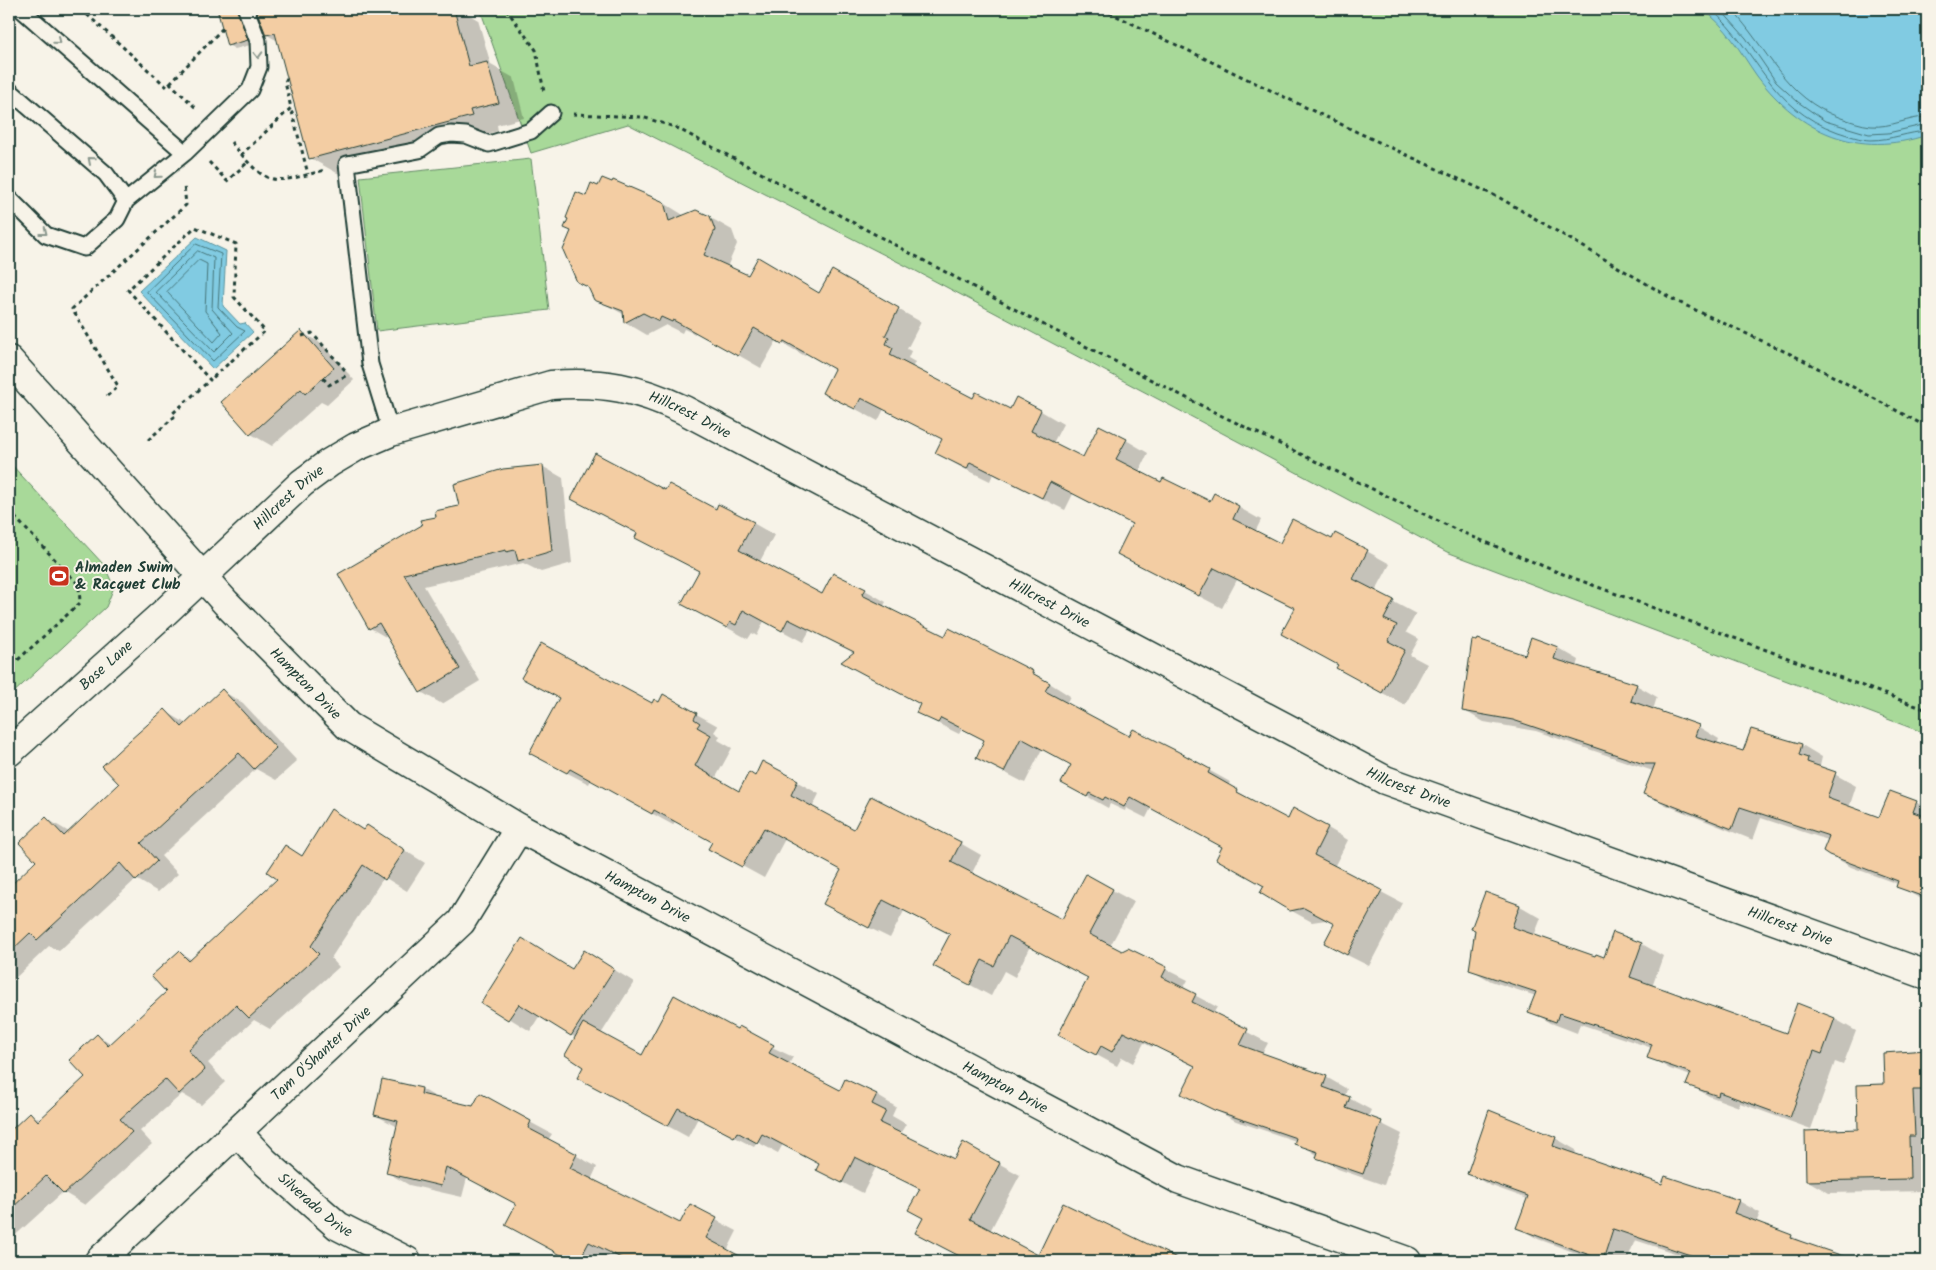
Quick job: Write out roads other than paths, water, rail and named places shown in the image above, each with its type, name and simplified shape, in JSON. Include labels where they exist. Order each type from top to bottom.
[{"type":"street","name":"Hampton Drive","points":[[9,360],[202,577],[348,726],[519,828],[1178,1178],[1407,1261]]},
{"type":"street","name":"Hillcrest Drive","points":[[202,577],[302,483],[356,447],[391,432],[551,385],[577,383],[601,385],[653,395],[1385,780],[1927,975]]},
{"type":"street","name":"Bose Lane","points":[[9,752],[202,577]]},
{"type":"street","name":"Tam O'Shanter Drive","points":[[99,1261],[238,1133],[461,922],[519,828]]},
{"type":"street","name":"Silverado Drive","points":[[238,1133],[265,1162],[338,1226],[407,1261]]},
{"type":"lane","points":[[21,9],[185,152]]},
{"type":"lane","points":[[9,198],[46,235],[66,244],[84,248],[117,219],[126,201],[185,152],[250,90],[259,67],[258,41],[246,9]]},
{"type":"lane","points":[[9,90],[106,174],[126,201]]},
{"type":"lane","points":[[391,432],[370,364],[347,164],[419,150],[434,139],[451,134],[466,135],[489,144],[531,131],[552,112]]},
{"type":"water","points":[[1702,9],[1927,9],[1927,135],[1877,144],[1832,136],[1811,126],[1774,96],[1757,76],[1726,31]]},
{"type":"water","points":[[197,237],[226,251],[223,306],[240,324],[245,323],[253,332],[213,369],[139,291]]},
{"type":"place","name":"Almaden Swim & Racquet Club","points":[[59,576]]}]
